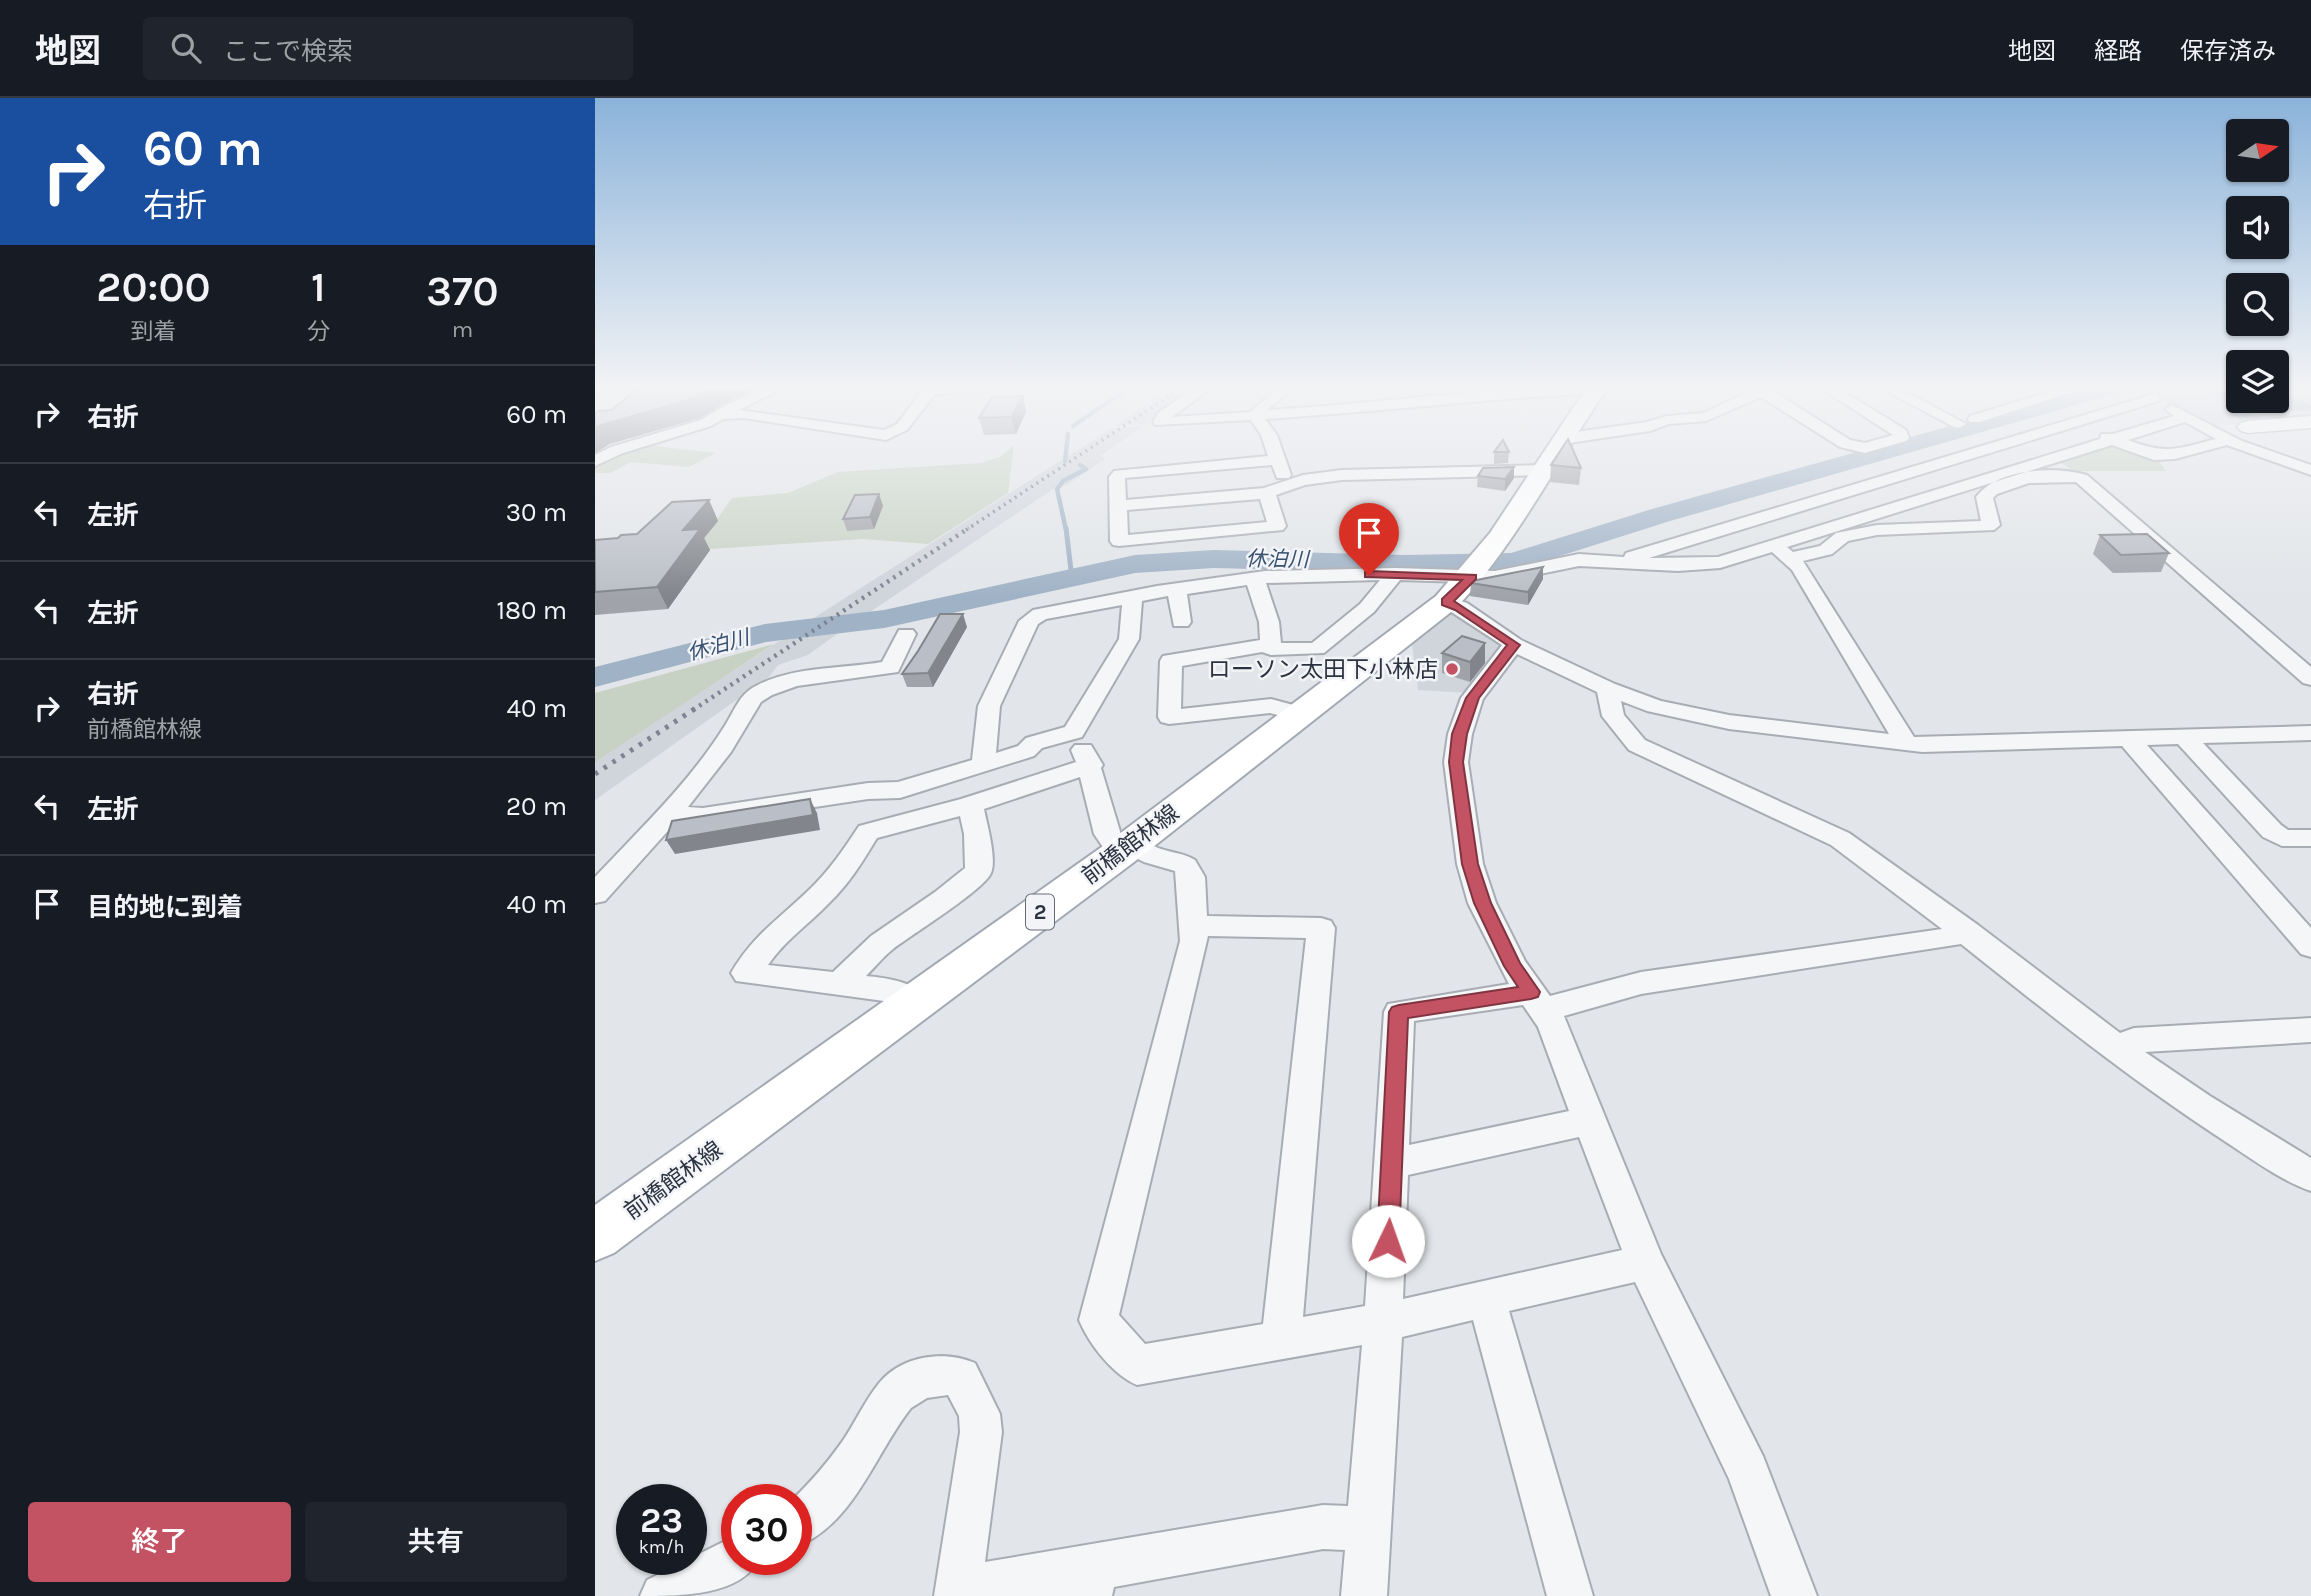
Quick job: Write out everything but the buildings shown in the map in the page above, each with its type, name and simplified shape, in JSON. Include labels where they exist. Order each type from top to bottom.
[{"type":"main road","name":"前橋館林線","points":[[595,1236],[1125,848],[1300,714],[1468,579],[1551,457]]},
{"type":"street","points":[[1222,457],[1120,474],[1117,477],[1119,541],[1277,526],[1267,493]]},
{"type":"street","points":[[1273,457],[1286,483]]},
{"type":"street","points":[[1618,561],[1959,457]]},
{"type":"street","points":[[983,765],[989,706],[1029,621],[1041,614],[1255,579],[1395,574],[1468,579],[1495,577],[1580,560],[1678,565],[1720,562],[2057,457]]},
{"type":"street","points":[[2275,457],[2311,470]]},
{"type":"street","points":[[1117,506],[1267,493],[1286,483],[1341,475],[1543,470]]},
{"type":"street","points":[[1792,558],[1826,550],[1842,537],[1877,530],[1991,525],[1984,497],[1993,487],[2056,474],[2081,478],[2311,678]]},
{"type":"street","points":[[1901,475],[1956,500],[1944,528]]},
{"type":"street","points":[[1775,546],[1792,558],[1906,743]]},
{"type":"street","points":[[1255,579],[1269,622],[1271,649],[1317,649],[1367,608],[1395,574]]},
{"type":"street","points":[[1468,579],[1459,607],[1514,645],[1607,689],[1655,706],[1729,722],[1922,745],[2310,734]]},
{"type":"street","points":[[1177,590],[1181,622]]},
{"type":"street","points":[[670,815],[703,816],[868,791],[900,790],[1026,751],[1034,743],[1074,732],[1129,639],[1132,598]]},
{"type":"street","points":[[595,894],[670,815],[713,760],[752,698],[760,690],[781,683],[890,667],[906,634]]},
{"type":"street","points":[[1271,644],[1171,661],[1169,717],[1271,706],[1300,714]]},
{"type":"street","points":[[1514,645],[1472,698],[1459,734],[1456,762],[1470,864],[1482,903],[1513,966],[1552,1023],[1645,1262],[1748,1471],[1794,1596]]},
{"type":"street","points":[[1607,689],[1613,716],[1637,745],[1840,839],[1878,864],[2118,1049],[2253,1144],[2311,1176]]},
{"type":"street","points":[[1074,732],[1090,765],[1112,847],[1177,861],[1186,866],[1191,877],[1194,942],[1098,1320],[1137,1365],[1383,1322],[1645,1262]]},
{"type":"street","points":[[2184,737],[2272,831],[2282,838],[2311,838]]},
{"type":"street","points":[[2129,739],[2311,947]]},
{"type":"street","points":[[915,1003],[890,990],[746,972],[771,938],[819,897],[846,867],[868,832],[970,805],[1090,765]]},
{"type":"street","points":[[839,985],[881,943],[979,872],[977,835],[970,805]]},
{"type":"street","points":[[1194,926],[1321,928],[1281,1339]]},
{"type":"street","points":[[1364,1596],[1383,1322],[1399,1012],[1537,1001],[1947,938],[1968,932]]},
{"type":"street","points":[[2118,1049],[2134,1040],[2311,1030]]},
{"type":"street","points":[[1392,1160],[1413,1160],[1591,1121]]},
{"type":"street","points":[[1487,1300],[1570,1596]]},
{"type":"street","points":[[812,1514],[834,1487],[896,1395],[912,1383],[937,1375],[951,1374],[961,1377],[979,1414],[981,1432],[958,1593],[1092,1582],[1323,1527],[1368,1529]]},
{"type":"street","points":[[663,1596],[721,1566]]},
{"type":"shaded area","points":[[1067,457],[1106,458],[1067,485],[1053,489],[861,618],[809,621]]},
{"type":"shaded area","name":"ローソン太田下小林店","points":[[1450,612],[1506,648],[1470,693],[1418,690],[1412,644]]},
{"type":"shaded area","points":[[845,628],[808,655],[778,665],[769,677],[595,800],[595,760],[778,642],[798,634]]},
{"type":"green space","points":[[608,457],[708,457],[689,467],[631,462],[610,473],[595,473],[595,464]]},
{"type":"green space","points":[[1000,457],[1013,457],[1008,493],[928,544],[863,539],[695,550],[732,498],[788,493],[838,472],[981,463]]},
{"type":"green space","points":[[2155,457],[2166,471],[2074,471],[2053,458]]},
{"type":"green space","points":[[774,644],[595,762],[595,693]]},
{"type":"waterway","points":[[1065,457],[1065,461]]},
{"type":"waterway","name":"休泊川","points":[[595,677],[765,633],[884,619],[1135,564],[1214,559],[1405,564],[1513,562],[1661,515],[1867,457]]},
{"type":"waterway","points":[[1066,530],[1057,489],[1063,481],[1086,469],[1080,465]]},
{"type":"waterway","points":[[1066,528],[1072,579]]},
{"type":"railway","points":[[966,530],[1077,457]]},
{"type":"railway","points":[[693,710],[969,528]]},
{"type":"railway","points":[[595,774],[696,708]]},
{"type":"place","name":"ローソン太田下小林店","points":[[1452,669]]},
{"type":"route","points":[[1369,575],[1472,577],[1446,602],[1459,607],[1514,645],[1472,698],[1459,734],[1456,762],[1470,864],[1482,903],[1513,966],[1531,992],[1399,1012],[1388,1241]]}]
